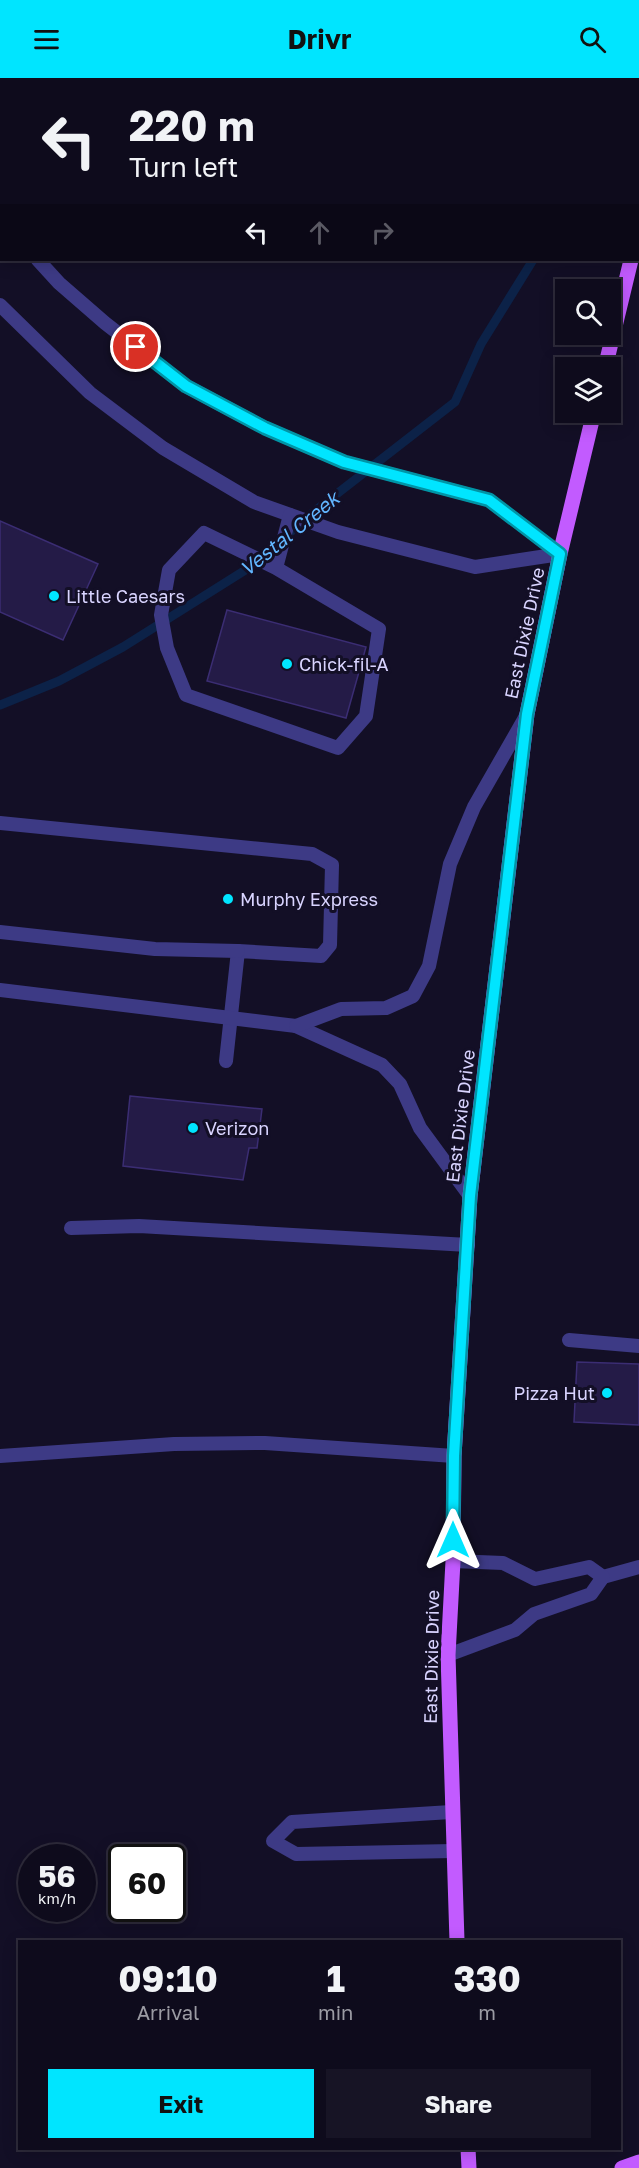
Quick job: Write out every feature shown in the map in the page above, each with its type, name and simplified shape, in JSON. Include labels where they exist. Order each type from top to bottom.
[{"type":"main road","points":[[608,357],[631,261]]},
{"type":"main road","name":"East Dixie Drive","points":[[457,1940],[451,1812],[448,1655],[453,1561],[454,1456],[470,1196],[527,714],[560,554],[591,423]]},
{"type":"main road","points":[[468,2150],[469,2168]]},
{"type":"main road","points":[[622,2168],[639,2162]]},
{"type":"lane","points":[[39,261],[59,283],[105,323],[186,386],[265,428],[344,462],[489,500],[560,554]]},
{"type":"lane","points":[[0,305],[90,393],[163,448],[254,502],[338,532],[475,567],[560,554]]},
{"type":"lane","points":[[276,568],[290,515]]},
{"type":"lane","points":[[204,533],[276,568],[379,629],[366,716],[338,748],[186,695],[167,648],[160,615],[169,570],[204,533]]},
{"type":"lane","points":[[296,1026],[340,1009],[386,1008],[413,996],[429,966],[450,864],[474,807],[527,714]]},
{"type":"lane","points":[[0,823],[312,854],[332,865],[330,945],[321,956],[155,949],[0,932]]},
{"type":"lane","points":[[226,1061],[237,951]]},
{"type":"lane","points":[[0,990],[296,1026],[382,1065],[400,1084],[420,1128],[470,1196]]},
{"type":"lane","points":[[71,1228],[138,1226],[468,1245]]},
{"type":"lane","points":[[569,1340],[639,1346]]},
{"type":"lane","points":[[0,1456],[174,1444],[265,1443],[454,1456]]},
{"type":"lane","points":[[453,1561],[503,1563],[535,1579],[589,1567],[603,1577]]},
{"type":"lane","points":[[448,1655],[515,1630],[534,1614],[591,1594],[603,1577],[639,1567]]},
{"type":"lane","points":[[451,1812],[292,1822],[273,1840],[296,1854],[453,1851]]},
{"type":"building","points":[[0,521],[98,564],[63,640],[0,612]]},
{"type":"building","name":"Chick-fil-A","points":[[227,610],[366,647],[346,718],[207,681]]},
{"type":"building","name":"Verizon","points":[[130,1096],[262,1109],[257,1148],[249,1148],[243,1180],[123,1166]]},
{"type":"building","name":"Pizza Hut","points":[[577,1362],[639,1364],[639,1425],[574,1422]]},
{"type":"waterway","name":"Vestal Creek","points":[[0,705],[59,681],[123,647],[247,569],[316,510],[455,402],[481,344],[532,261]]},
{"type":"place","name":"Little Caesars","points":[[54,596]]},
{"type":"place","name":"Chick-fil-A","points":[[287,664]]},
{"type":"place","name":"Murphy Express","points":[[228,899]]},
{"type":"place","name":"Verizon","points":[[193,1128]]},
{"type":"place","name":"Pizza Hut","points":[[607,1393]]},
{"type":"route","points":[[136,347],[186,386],[265,428],[344,462],[489,500],[560,554],[527,714],[470,1196],[454,1456],[453,1540]]}]
